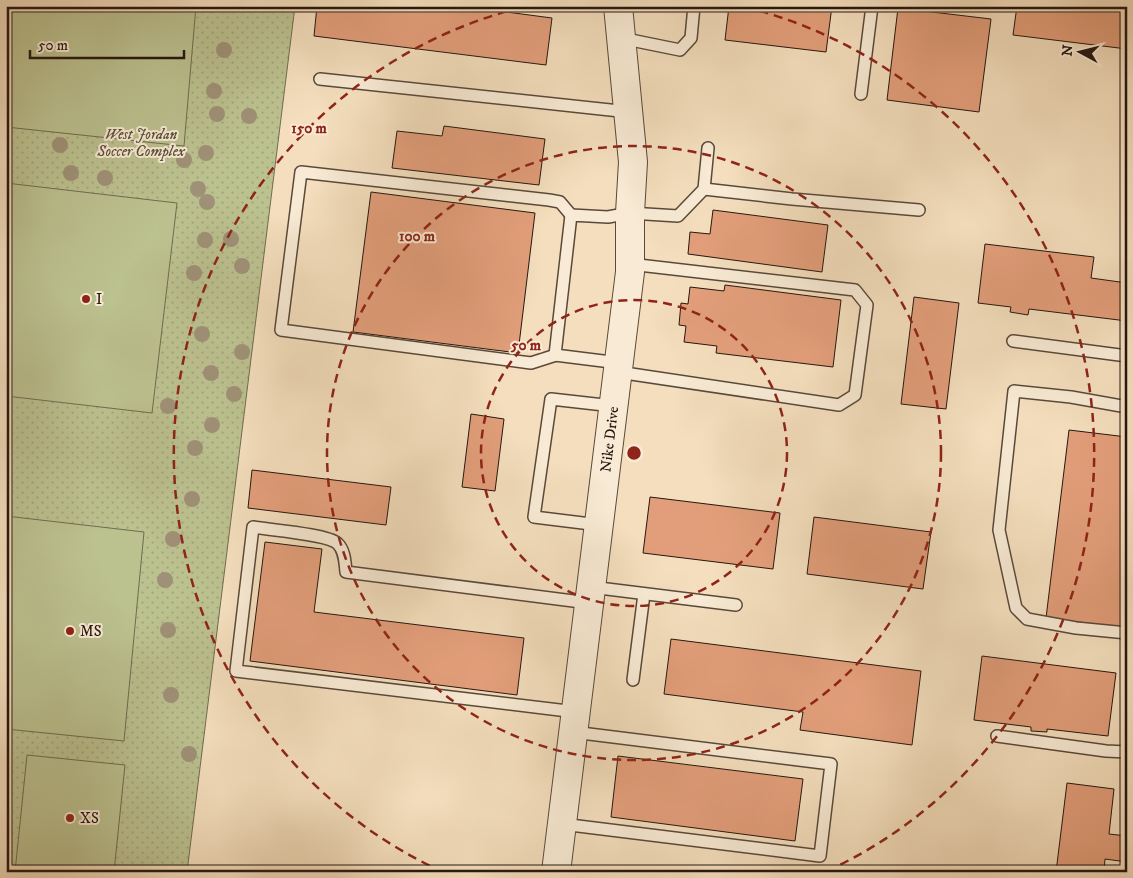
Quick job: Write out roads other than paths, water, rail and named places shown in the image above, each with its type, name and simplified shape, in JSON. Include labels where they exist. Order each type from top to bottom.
[{"type":"street","name":"Nike Drive","points":[[556,872],[630,264],[633,162],[618,6]]},
{"type":"lane","points":[[621,38],[680,50],[691,38],[694,6]]},
{"type":"lane","points":[[861,94],[872,6]]},
{"type":"lane","points":[[320,79],[629,112]]},
{"type":"lane","points":[[630,264],[856,290],[867,305],[855,395],[839,405],[556,355],[531,363],[281,330],[301,172],[549,200],[560,202],[571,214],[608,218],[630,213],[678,216],[704,189],[708,148]]},
{"type":"lane","points":[[704,189],[919,210]]},
{"type":"lane","points":[[556,355],[571,214]]},
{"type":"lane","points":[[1013,340],[1127,356]]},
{"type":"lane","points":[[1127,407],[1071,397],[1014,391],[999,530],[1016,608],[1027,619],[1076,628],[1127,634]]},
{"type":"lane","points":[[599,525],[534,517],[551,399],[614,406]]},
{"type":"lane","points":[[562,824],[820,856],[831,764],[575,722],[236,671],[253,528],[324,538],[337,543],[343,554],[346,572],[590,595],[644,594],[736,605]]},
{"type":"lane","points":[[633,680],[644,594]]},
{"type":"lane","points":[[997,736],[1106,751],[1127,752]]},
{"type":"place","name":"I","points":[[86,299]]},
{"type":"place","name":"MS","points":[[70,631]]},
{"type":"place","name":"XS","points":[[70,818]]},
{"type":"park label","name":"West Jordan Soccer Complex","points":[[141,142]]}]
